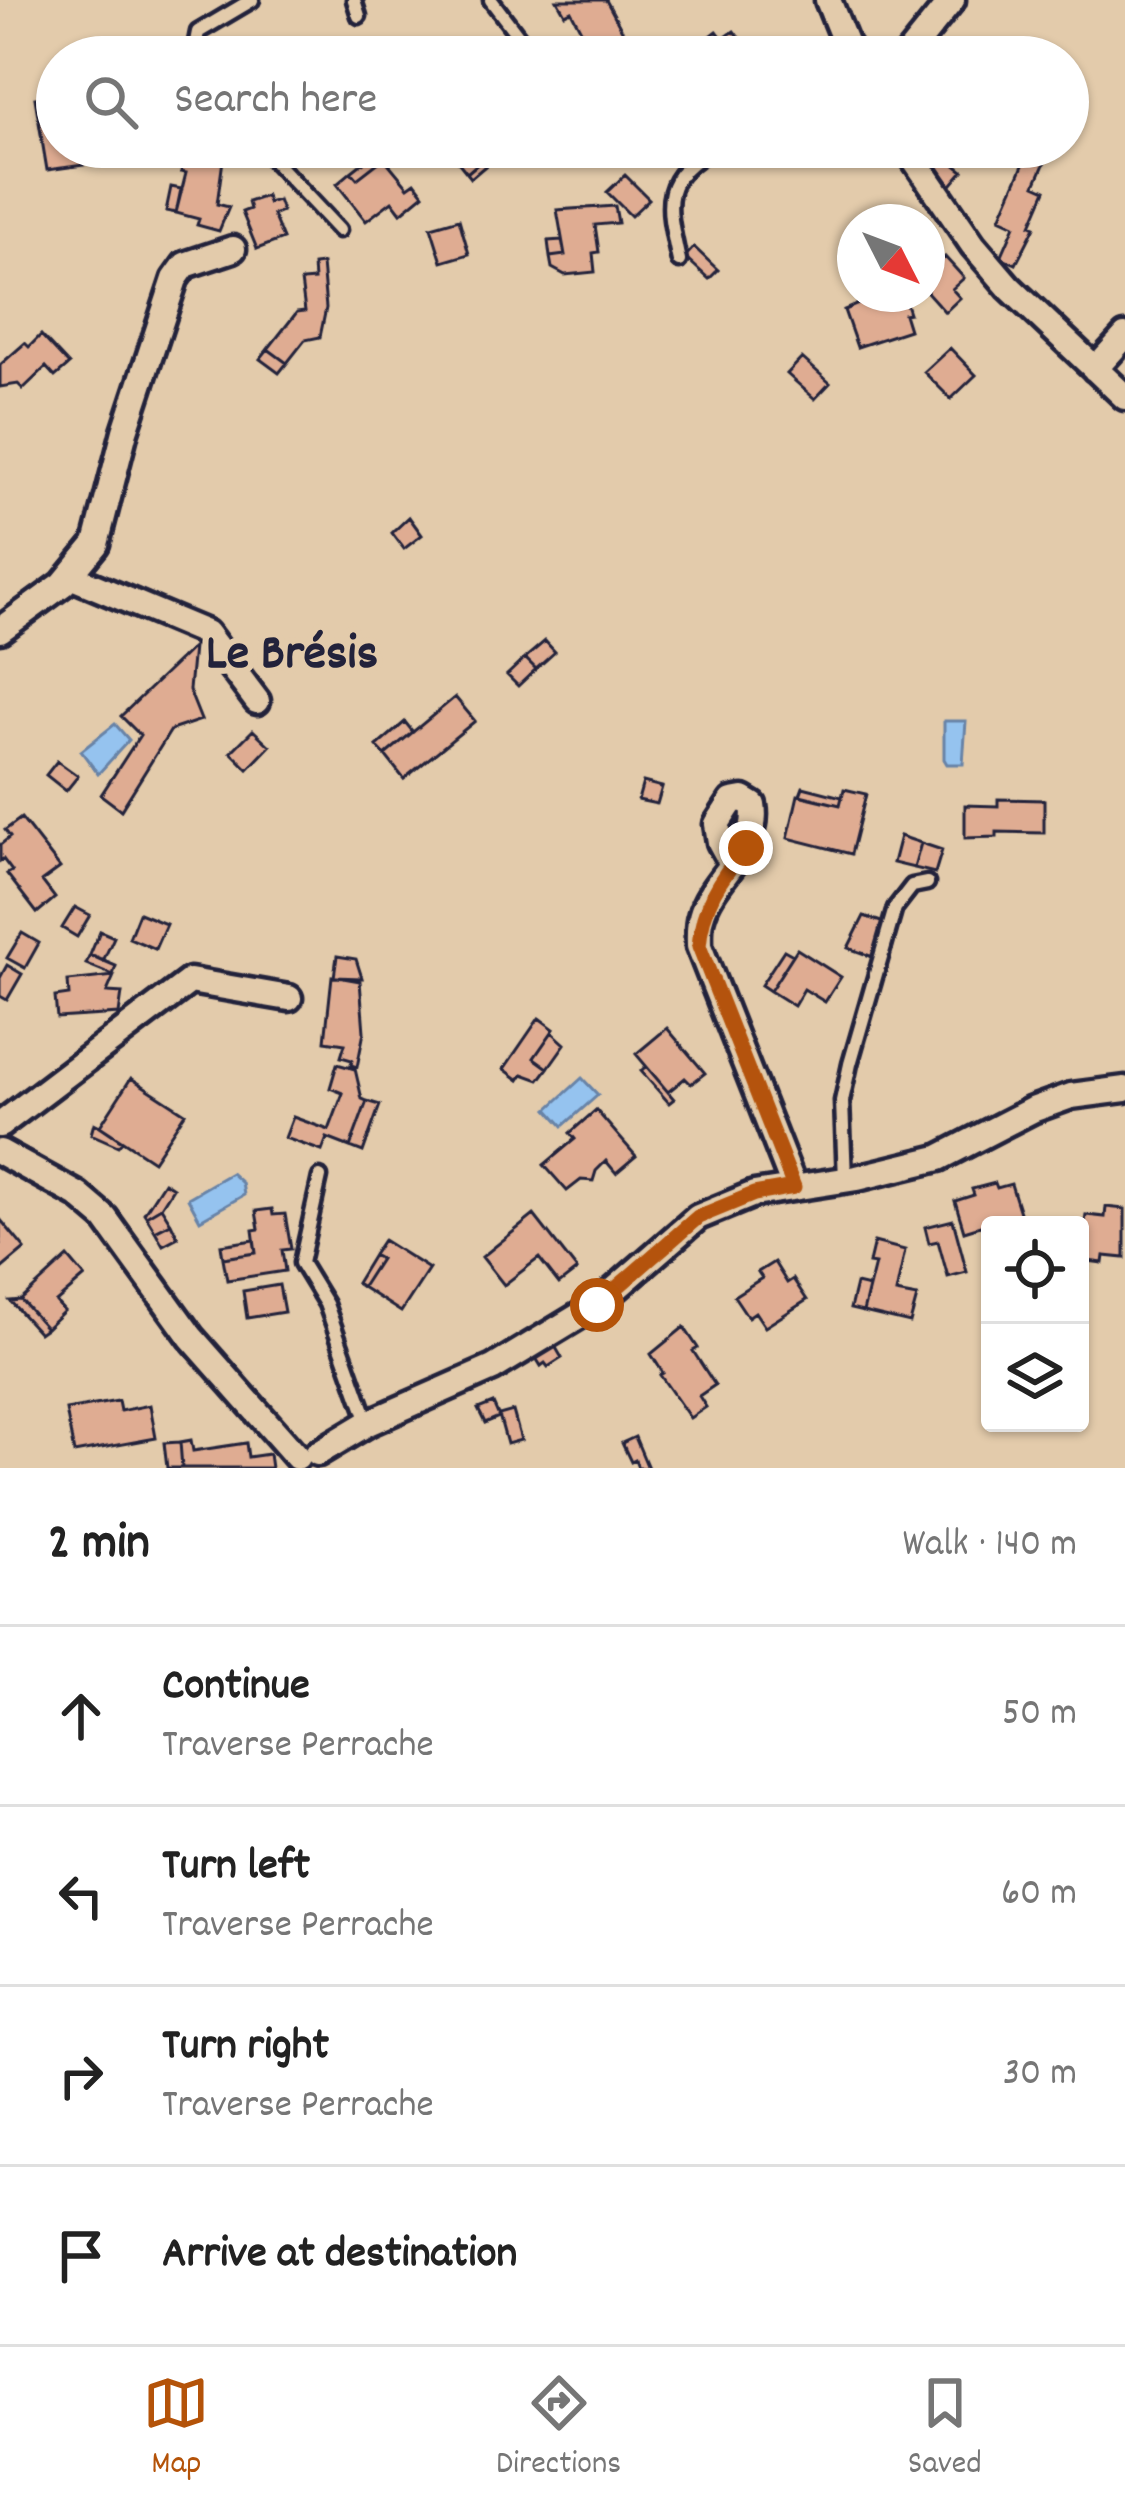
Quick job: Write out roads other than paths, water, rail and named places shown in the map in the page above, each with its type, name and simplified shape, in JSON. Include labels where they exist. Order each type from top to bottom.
[{"type":"street","points":[[827,0],[842,36]]},
{"type":"street","points":[[923,36],[952,0]]},
{"type":"street","points":[[920,168],[973,245],[1009,287],[1125,397]]},
{"type":"street","points":[[0,630],[70,576],[96,544],[125,431],[175,278],[185,265],[233,250]]},
{"type":"street","points":[[1095,369],[1125,336]]},
{"type":"street","points":[[70,576],[206,633],[257,701]]},
{"type":"street","points":[[732,864],[701,917],[699,946],[794,1187]]},
{"type":"street","points":[[0,1125],[190,981],[289,998]]},
{"type":"street","points":[[0,1152],[79,1195],[105,1218],[191,1337],[309,1461],[368,1424],[493,1368],[597,1305],[698,1217],[754,1194],[845,1180],[939,1158],[1033,1110],[1071,1096],[1125,1089]]},
{"type":"lane","points":[[197,36],[252,0]]},
{"type":"lane","points":[[354,0],[359,16]]},
{"type":"lane","points":[[490,0],[518,36]]},
{"type":"lane","points":[[281,168],[339,230]]},
{"type":"lane","points":[[679,260],[668,199],[672,183],[686,168]]},
{"type":"lane","points":[[845,1180],[842,1101],[850,1064],[895,908],[912,886],[927,883]]},
{"type":"lane","points":[[320,1177],[302,1263],[326,1304],[368,1424]]},
{"type":"water","points":[[944,721],[966,721],[963,764],[947,764],[944,759]]},
{"type":"water","points":[[115,724],[129,740],[98,774],[81,751]]},
{"type":"water","points":[[582,1078],[598,1095],[563,1126],[548,1109]]},
{"type":"water","points":[[231,1173],[242,1183],[244,1195],[200,1220],[188,1198]]},
{"type":"district","name":"Le Brésis","points":[[292,649]]}]
